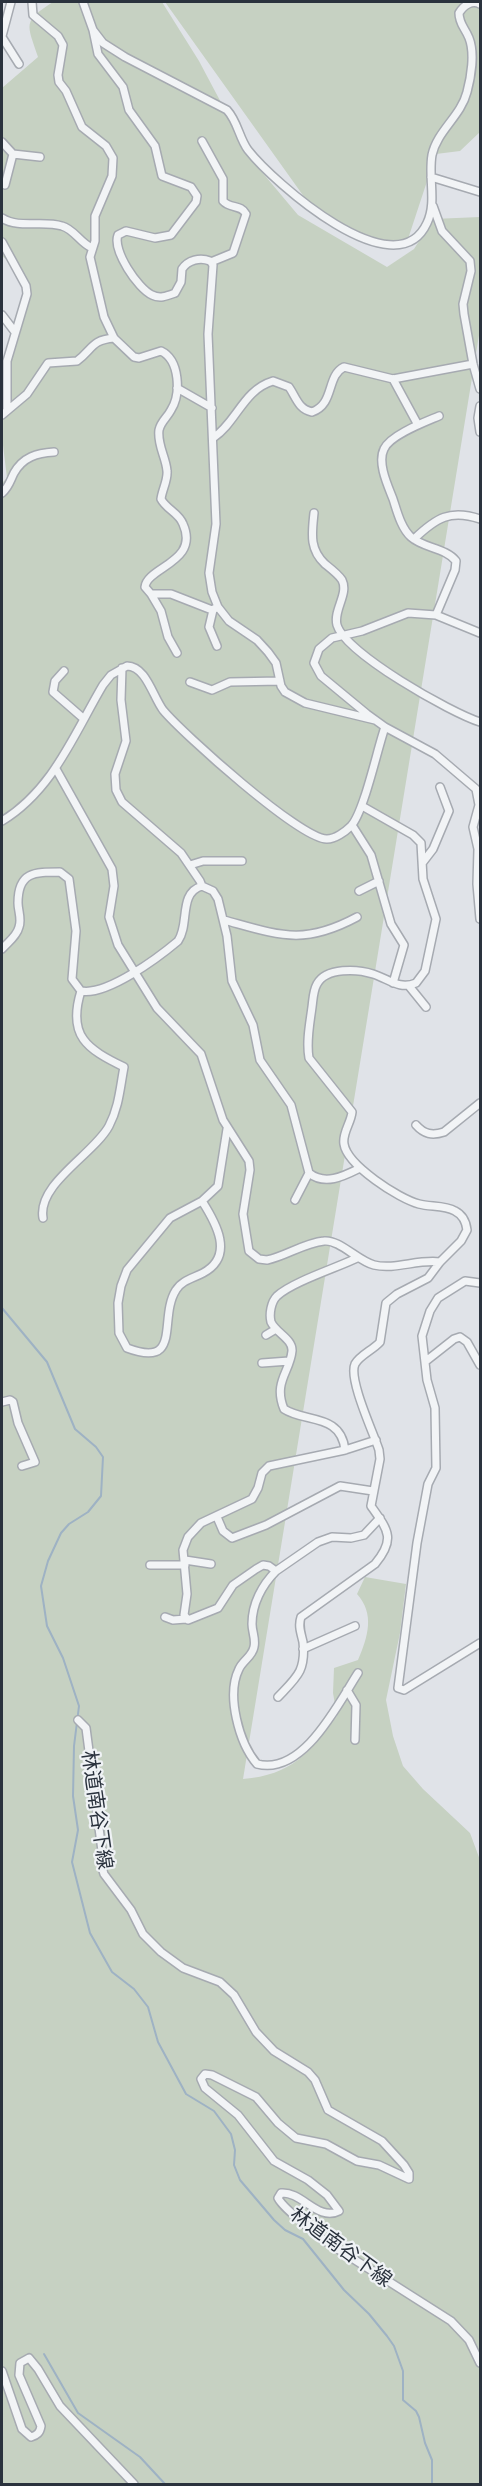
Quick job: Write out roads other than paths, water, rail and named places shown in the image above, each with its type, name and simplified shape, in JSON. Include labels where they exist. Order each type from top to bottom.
[{"type":"street","points":[[2,5],[9,2]]},
{"type":"street","points":[[9,2],[2,36],[19,64]]},
{"type":"street","points":[[32,2],[33,15],[58,36],[63,45],[58,79],[82,127],[106,146],[112,155],[114,171],[95,216],[95,242],[90,257],[100,304],[114,338],[136,358],[155,352],[166,354],[173,363],[177,388],[171,411],[161,422],[158,439],[167,472],[161,499],[183,524],[185,542],[182,552],[176,559],[145,583],[147,591],[161,611],[168,637],[177,653]]},
{"type":"street","points":[[83,2],[93,30],[98,54],[123,87],[129,110],[155,146],[162,176],[191,187],[197,196],[196,202],[171,235],[155,238],[126,231],[118,235],[117,246],[124,261],[150,295],[161,297],[175,293],[185,265],[200,259],[211,262],[233,253],[242,234],[246,214],[242,208],[226,205],[223,201],[224,178],[202,141]]},
{"type":"street","points":[[480,4],[475,2],[469,4],[459,13],[459,20],[471,45],[467,93],[434,148],[431,177],[432,203],[442,231],[470,261],[471,271],[464,314],[480,388]]},
{"type":"street","points":[[93,30],[112,50],[226,110],[232,117],[247,149],[315,211],[343,228],[381,245],[391,246],[405,243],[425,226],[432,203]]},
{"type":"street","points":[[2,142],[14,154],[40,157]]},
{"type":"street","points":[[5,185],[14,154]]},
{"type":"street","points":[[431,177],[480,192]]},
{"type":"street","points":[[2,218],[11,223],[64,227],[92,248]]},
{"type":"street","points":[[2,242],[26,286],[27,294],[15,332],[6,373],[4,413]]},
{"type":"street","points":[[211,262],[213,276],[208,334],[216,524],[209,580],[216,608],[209,627],[217,646]]},
{"type":"street","points":[[2,315],[15,332]]},
{"type":"street","points":[[4,413],[27,394],[48,363],[77,362],[93,344],[103,339],[114,338]]},
{"type":"street","points":[[213,438],[226,427],[250,394],[268,383],[278,381],[289,387],[298,404],[303,409],[312,412],[326,403],[336,373],[344,367],[393,379],[473,364]]},
{"type":"street","points":[[393,379],[418,425]]},
{"type":"street","points":[[177,388],[212,408]]},
{"type":"street","points":[[480,406],[478,418],[480,432]]},
{"type":"street","points":[[436,615],[455,570],[456,561],[449,555],[414,539],[403,526],[382,459],[385,446],[418,425],[439,416]]},
{"type":"street","points":[[2,493],[8,488],[20,465],[28,458],[54,452]]},
{"type":"street","points":[[314,513],[311,540],[314,552],[342,581],[344,590],[337,609],[336,623],[341,636],[421,693],[456,713],[480,722]]},
{"type":"street","points":[[414,539],[448,514],[459,513],[480,519]]},
{"type":"street","points":[[151,594],[171,594],[216,608],[268,651],[276,663],[285,692],[305,703],[375,720]]},
{"type":"street","points":[[480,633],[436,615],[408,613],[327,641],[319,649],[315,658],[317,670],[375,720],[435,754],[478,788],[479,805],[473,827],[479,857],[477,884],[480,919]]},
{"type":"street","points":[[2,821],[21,808],[56,769],[103,684],[122,668],[131,665],[148,683],[164,710],[280,816],[319,838],[328,840],[337,837],[352,825],[362,806],[385,727]]},
{"type":"street","points":[[122,668],[121,700],[126,741],[115,774],[116,790],[122,802],[176,848],[202,886]]},
{"type":"street","points":[[64,671],[55,681],[53,692],[84,719]]},
{"type":"street","points":[[190,682],[212,690],[230,682],[280,681]]},
{"type":"street","points":[[56,769],[109,860],[114,877],[110,924],[118,945],[157,1008],[201,1054],[227,1129],[249,1161],[250,1170],[243,1214],[249,1251],[259,1259],[267,1260],[326,1240],[337,1244],[357,1258],[378,1266],[422,1261],[440,1262]]},
{"type":"street","points":[[423,862],[433,849],[449,811],[440,787]]},
{"type":"street","points":[[278,1697],[302,1669],[301,1617],[375,1564],[384,1553],[388,1542],[387,1531],[371,1506],[380,1459],[376,1440],[356,1386],[354,1367],[356,1362],[380,1342],[386,1303],[397,1294],[422,1283],[434,1273],[440,1262],[454,1250],[465,1235],[464,1218],[453,1210],[411,1202],[360,1168],[350,1157],[343,1143],[352,1112],[309,1058],[314,992],[317,984],[326,976],[346,971],[374,974],[393,983],[409,986],[416,983],[423,976],[436,926],[434,912],[423,879],[421,843],[362,806]]},
{"type":"street","points":[[352,825],[371,855],[391,924],[404,945],[393,983]]},
{"type":"street","points":[[190,866],[202,861],[242,861]]},
{"type":"street","points":[[2,949],[18,931],[20,924],[19,894],[23,880],[32,874],[63,873],[69,879],[71,886],[76,931],[72,979],[81,991],[77,1012],[78,1025],[82,1036],[93,1051],[124,1067],[121,1089],[110,1125],[53,1187],[42,1208],[42,1218]]},
{"type":"street","points":[[359,891],[379,882]]},
{"type":"street","points":[[81,991],[91,991],[135,973],[181,938],[188,896],[194,889],[202,886],[210,888],[216,894],[224,920],[232,981],[253,1025],[260,1060],[291,1105],[309,1173],[295,1200]]},
{"type":"street","points":[[224,920],[287,936],[302,937],[337,927],[357,917]]},
{"type":"street","points":[[409,986],[426,1007]]},
{"type":"street","points":[[416,1125],[423,1132],[438,1134],[444,1132],[480,1103]]},
{"type":"street","points":[[202,1201],[221,1237],[222,1248],[217,1262],[205,1273],[185,1281],[174,1292],[166,1340],[159,1350],[152,1354],[127,1348],[119,1333],[118,1303],[127,1270],[170,1218],[202,1201],[218,1186],[227,1129]]},
{"type":"street","points":[[309,1173],[322,1180],[328,1180],[360,1168]]},
{"type":"street","points":[[345,1450],[344,1442],[333,1428],[316,1418],[294,1414],[284,1409],[280,1393],[291,1345],[272,1322],[271,1309],[278,1295],[357,1258]]},
{"type":"street","points":[[480,1283],[465,1281],[445,1292],[433,1305],[422,1336],[427,1380],[435,1408],[436,1468],[426,1491],[415,1554],[399,1688],[404,1690],[480,1643]]},
{"type":"street","points":[[266,1335],[276,1329]]},
{"type":"street","points":[[426,1361],[454,1339],[460,1337],[467,1342],[480,1365]]},
{"type":"street","points":[[262,1363],[289,1361]]},
{"type":"street","points":[[2,1402],[10,1400],[13,1402],[18,1423],[35,1462],[22,1466]]},
{"type":"street","points":[[186,1619],[183,1550],[188,1537],[201,1523],[252,1499],[264,1470],[269,1466],[345,1450],[376,1440]]},
{"type":"street","points":[[217,1517],[227,1536],[237,1537],[340,1486],[373,1491]]},
{"type":"street","points":[[358,1673],[315,1737],[302,1750],[274,1766],[257,1764],[252,1758],[233,1709],[232,1692],[238,1670],[253,1651],[255,1643],[252,1614],[256,1601],[276,1571],[318,1542],[332,1537],[351,1538],[364,1535],[380,1518]]},
{"type":"street","points":[[150,1564],[211,1564]]},
{"type":"street","points":[[165,1617],[173,1620],[192,1619],[218,1608],[233,1585],[263,1565],[276,1571]]},
{"type":"street","points":[[303,1649],[355,1626]]},
{"type":"street","points":[[347,1690],[356,1705],[356,1740]]},
{"type":"street","name":"林道南谷下線","points":[[78,1720],[86,1728],[102,1851],[99,1861],[104,1874],[131,1910],[143,1934],[160,1952],[183,1968],[220,1982],[234,1995],[256,2032],[274,2051],[308,2072],[315,2080],[328,2110],[382,2141],[404,2165],[409,2179],[379,2165],[357,2161],[327,2144],[296,2138],[278,2123],[256,2097],[212,2075],[206,2074],[201,2079],[205,2088],[238,2115],[274,2161],[308,2180],[327,2195],[339,2211],[333,2214],[325,2213],[289,2192],[281,2193],[278,2198],[282,2205],[305,2222],[322,2239],[451,2321],[469,2340],[480,2363]]},
{"type":"street","points":[[2,2371],[22,2429],[27,2435],[36,2435],[40,2432],[41,2426],[19,2375],[20,2362],[28,2358],[38,2369],[60,2406],[134,2484]]},
{"type":"waterway","points":[[2,1308],[47,1362],[75,1429],[96,1447],[103,1457],[101,1496],[88,1512],[69,1524],[61,1533],[48,1561],[41,1586],[47,1626],[63,1658],[79,1706],[74,1746],[73,1796],[78,1830],[72,1862],[90,1933],[112,1972],[134,1989],[148,2007],[158,2042],[186,2094],[214,2111],[231,2134],[235,2150],[234,2165],[240,2180],[274,2220],[285,2230],[303,2239],[344,2290],[369,2314],[394,2346],[403,2371],[403,2400],[416,2411],[419,2417],[432,2460],[432,2484]]},
{"type":"waterway","points":[[44,2354],[78,2413],[140,2457],[165,2484]]}]
